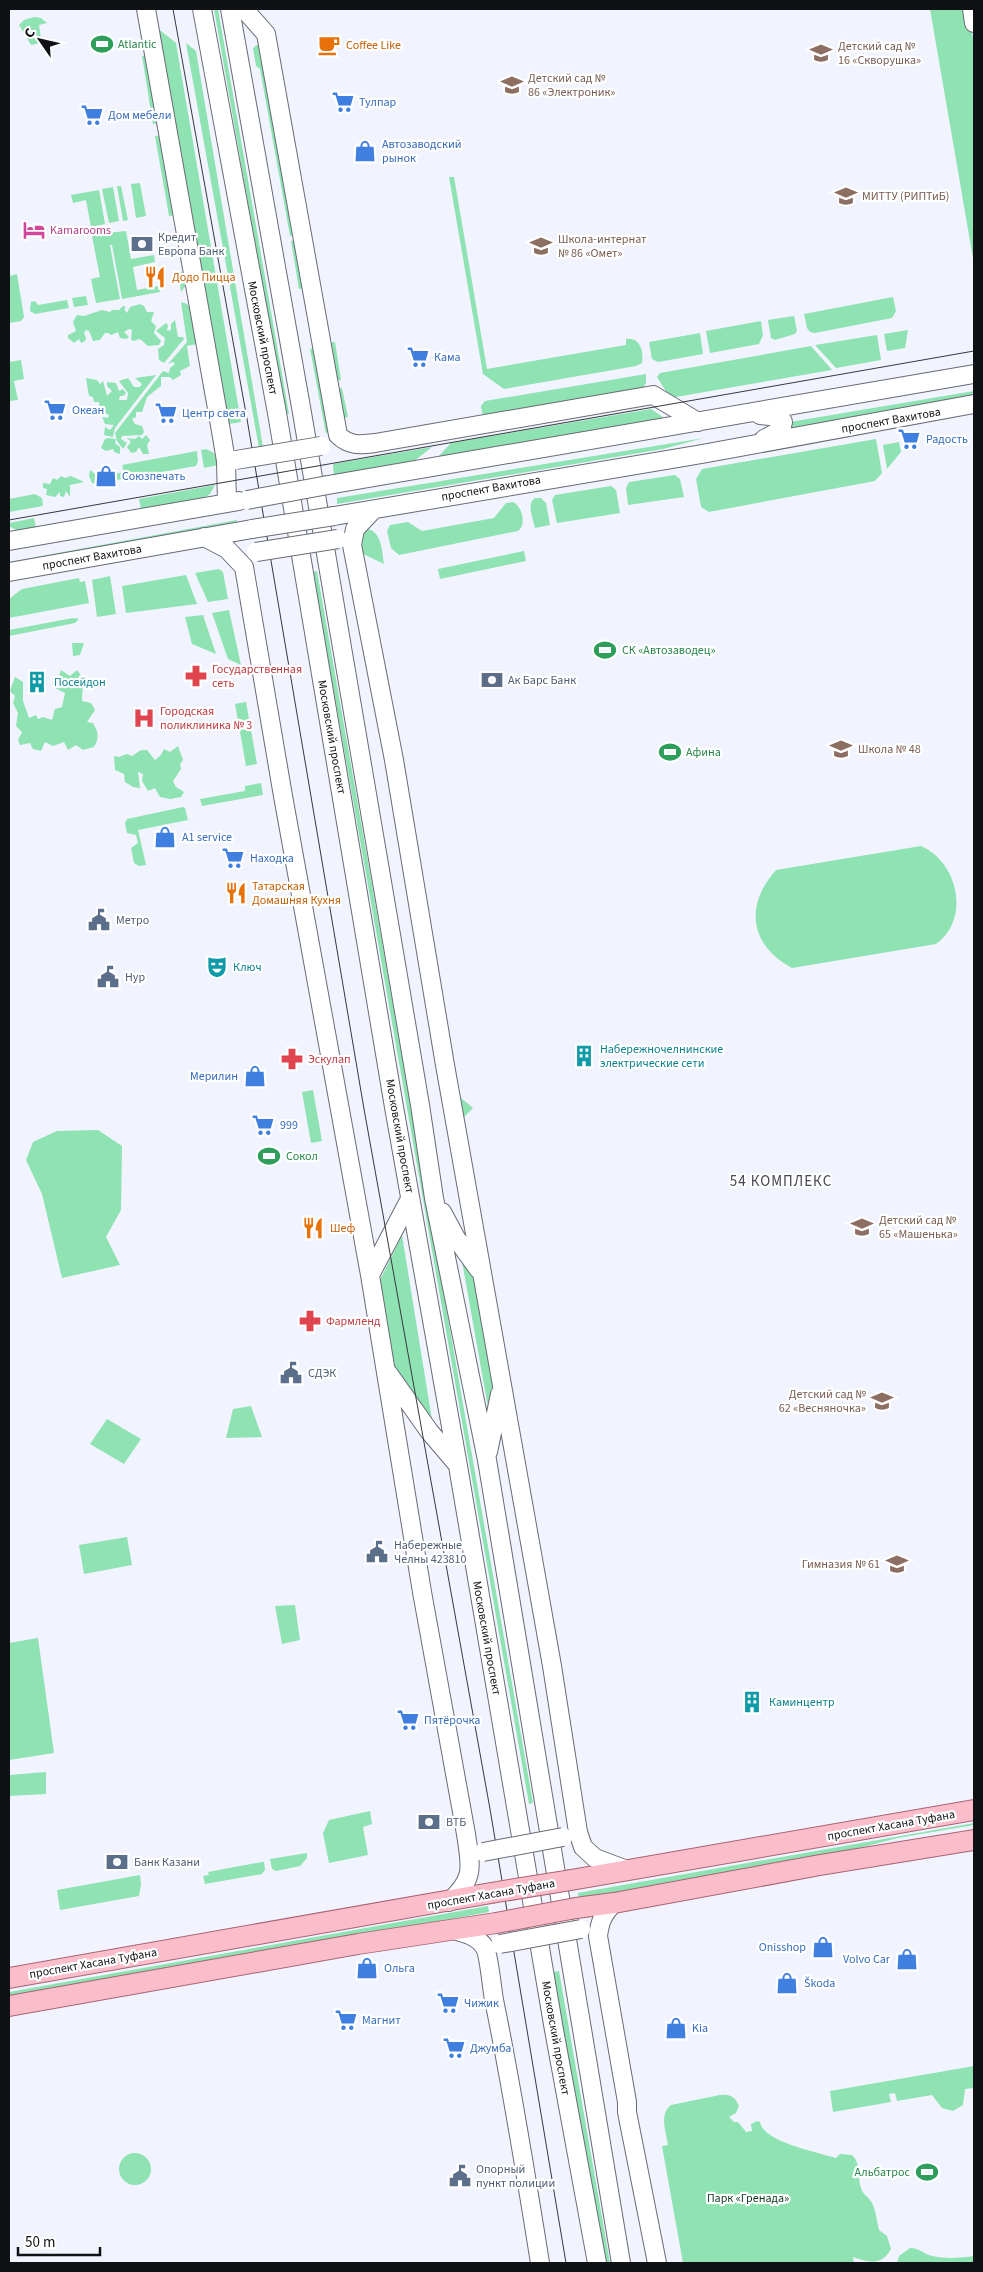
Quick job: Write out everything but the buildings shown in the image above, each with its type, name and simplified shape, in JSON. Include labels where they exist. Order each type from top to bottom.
[{"type":"main road","points":[[146,9],[231,461],[227,503]]},
{"type":"main road","name":"Московский проспект","points":[[202,9],[277,413],[410,1198],[458,1466],[554,2030],[597,2263]]},
{"type":"main road","name":"Московский проспект","points":[[230,9],[302,408],[434,1198],[487,1460],[621,2263]]},
{"type":"main road","points":[[244,9],[266,34],[338,435]]},
{"type":"main road","points":[[972,9],[974,23]]},
{"type":"main road","points":[[9,541],[974,374]]},
{"type":"main road","points":[[338,435],[354,444],[368,444],[653,395],[698,422]]},
{"type":"main road","name":"проспект Вахитова","points":[[9,572],[204,537],[752,445],[974,404]]},
{"type":"main road","points":[[750,414],[780,417],[783,422],[781,430],[752,445]]},
{"type":"main road","points":[[231,461],[322,446],[332,442],[338,435]]},
{"type":"main road","points":[[244,567],[249,558],[256,552],[345,542],[373,510]]},
{"type":"main road","points":[[204,537],[227,549],[244,567],[370,1275],[424,1602],[466,1834],[470,1873],[463,1888],[449,1902]]},
{"type":"main road","points":[[345,542],[394,760],[415,899],[552,1666],[577,1819],[583,1847],[595,1858],[627,1870]]},
{"type":"main road","points":[[370,1275],[410,1198]]},
{"type":"main road","points":[[434,1198],[456,1238],[482,1275]]},
{"type":"main road","points":[[386,1371],[429,1431],[458,1466]]},
{"type":"main road","points":[[487,1460],[502,1384]]},
{"type":"main road","name":"проспект Хасана Туфана","points":[[9,1978],[355,1916],[449,1902],[491,1893],[974,1810]]},
{"type":"main road","points":[[466,1834],[475,1849],[483,1852],[564,1837],[572,1832],[577,1819]]},
{"type":"main road","points":[[9,2006],[358,1944],[496,1923],[974,1840]]},
{"type":"main road","points":[[614,1903],[604,1913],[600,1922],[598,1936],[628,2102],[627,2112],[657,2263]]},
{"type":"main road","points":[[453,1930],[470,1934],[485,1947],[493,1949],[581,1929],[592,1931],[598,1936]]},
{"type":"main road","points":[[493,1949],[490,1980],[512,2091],[540,2263]]},
{"type":"green space","points":[[214,9],[218,9],[289,414],[285,414]]},
{"type":"green space","points":[[930,9],[968,9],[974,44],[974,264]]},
{"type":"green space","points":[[34,17],[41,18],[47,23],[39,25],[41,39],[49,38],[50,41],[31,45],[19,25],[24,20]]},
{"type":"green space","points":[[151,23],[176,43],[241,422],[229,424]]},
{"type":"green space","points":[[186,43],[196,51],[263,447],[259,448]]},
{"type":"green space","points":[[260,45],[299,235],[290,236],[260,69],[256,66],[253,48]]},
{"type":"green space","points":[[147,55],[159,123],[153,124],[142,56]]},
{"type":"green space","points":[[162,135],[175,215],[169,216],[155,136]]},
{"type":"green space","points":[[449,177],[454,177],[487,369],[626,345],[626,339],[635,340],[640,346],[642,350],[642,363],[636,366],[504,389],[483,374]]},
{"type":"green space","points":[[140,183],[146,216],[136,218],[131,184]]},
{"type":"green space","points":[[117,186],[121,186],[128,220],[123,221]]},
{"type":"green space","points":[[113,187],[119,221],[109,223],[102,189]]},
{"type":"green space","points":[[99,190],[105,224],[91,227],[86,200],[73,203],[71,195]]},
{"type":"green space","points":[[126,231],[131,259],[154,255],[155,262],[133,267],[137,290],[159,286],[160,292],[122,299],[112,245],[110,245],[120,299],[96,303],[91,279],[100,277],[92,236]]},
{"type":"green space","points":[[300,240],[309,288],[299,289],[291,241]]},
{"type":"green space","points":[[185,271],[186,285],[181,292],[178,273]]},
{"type":"green space","points":[[17,274],[24,317],[21,321],[9,323],[9,276]]},
{"type":"green space","points":[[86,296],[88,305],[74,307],[72,298]]},
{"type":"green space","points":[[893,297],[896,311],[892,318],[815,333],[810,332],[807,328],[804,314]]},
{"type":"green space","points":[[67,300],[69,308],[35,314],[30,311],[31,302],[35,301],[38,305]]},
{"type":"green space","points":[[181,302],[187,304],[190,308],[197,344],[187,346],[190,366],[180,371],[181,375],[173,380],[170,377],[161,377],[161,386],[147,397],[142,412],[136,412],[136,417],[132,419],[135,424],[142,426],[144,432],[142,435],[122,436],[121,439],[127,443],[123,449],[117,441],[115,433],[163,371],[169,373],[170,368],[175,364],[173,362],[168,364],[187,342]]},
{"type":"green space","points":[[140,304],[144,306],[147,312],[154,312],[151,321],[156,326],[154,333],[161,341],[159,345],[148,346],[140,339],[133,341],[131,339],[132,330],[129,329],[124,332],[129,337],[126,339],[120,338],[118,332],[111,335],[105,333],[100,340],[93,341],[89,331],[86,330],[84,333],[85,341],[81,343],[79,339],[74,343],[68,338],[68,335],[76,331],[73,322],[77,315],[84,316],[102,310],[110,312],[112,310],[119,310],[123,306],[126,307],[124,309],[127,313],[130,307]]},
{"type":"green space","points":[[794,316],[797,331],[795,334],[775,340],[771,338],[768,320]]},
{"type":"green space","points":[[175,320],[178,337],[183,337],[184,339],[164,363],[159,360],[158,349],[164,345],[165,338],[156,331],[166,323],[168,325],[167,331],[171,330],[171,324]]},
{"type":"green space","points":[[761,321],[763,335],[759,344],[710,353],[706,331]]},
{"type":"green space","points":[[908,330],[905,348],[887,351],[884,334]]},
{"type":"green space","points":[[700,333],[703,354],[658,362],[652,359],[649,342]]},
{"type":"green space","points":[[877,335],[881,360],[836,368],[815,345]]},
{"type":"green space","points":[[335,342],[341,380],[335,381],[327,343]]},
{"type":"green space","points":[[811,346],[832,370],[670,398],[657,377],[660,373]]},
{"type":"green space","points":[[319,347],[330,429],[326,434],[310,349]]},
{"type":"green space","points":[[21,360],[24,379],[14,381],[18,400],[9,401],[9,362]]},
{"type":"green space","points":[[646,374],[646,383],[641,391],[483,417],[481,406],[485,401]]},
{"type":"green space","points":[[156,375],[115,428],[113,437],[104,435],[105,427],[110,430],[114,425],[105,424],[102,417],[108,418],[109,415],[100,411],[99,402],[94,402],[93,397],[89,396],[86,378],[97,380],[100,384],[103,381],[107,396],[112,391],[107,386],[107,382],[116,383],[119,391],[123,389],[126,393],[120,396],[119,400],[127,400],[128,393],[119,381],[128,378],[134,387],[140,387],[142,384],[135,378]]},
{"type":"green space","points":[[342,388],[348,417],[338,419],[335,389]]},
{"type":"green space","points":[[974,391],[974,398],[792,429],[790,422]]},
{"type":"green space","points":[[651,409],[666,419],[436,459],[451,443]]},
{"type":"green space","points":[[146,435],[150,440],[147,445],[149,454],[143,454],[139,447],[136,452],[131,453],[127,447],[131,442],[127,438],[135,439],[139,436],[142,439]]},
{"type":"green space","points":[[704,438],[663,449],[337,504],[337,498]]},
{"type":"green space","points":[[105,439],[116,439],[115,443],[120,447],[120,454],[114,452],[113,449],[106,451],[101,448]]},
{"type":"green space","points":[[876,439],[882,473],[875,481],[709,512],[701,507],[696,479],[702,469]]},
{"type":"green space","points":[[899,442],[901,452],[887,469],[883,445]]},
{"type":"green space","points":[[432,447],[413,462],[334,476],[333,464]]},
{"type":"green space","points":[[206,449],[214,453],[218,465],[204,468],[201,450]]},
{"type":"green space","points":[[197,451],[198,461],[196,466],[111,481],[110,475],[124,472],[122,465]]},
{"type":"green space","points":[[90,470],[95,474],[102,472],[103,480],[106,480],[103,485],[92,483],[89,476]]},
{"type":"green space","points":[[675,475],[680,479],[684,497],[628,505],[626,488],[629,482]]},
{"type":"green space","points":[[61,476],[65,478],[71,476],[84,482],[70,485],[70,497],[66,491],[64,497],[60,496],[60,492],[55,497],[46,495],[47,489],[43,488],[43,483],[50,484],[53,478],[57,480]]},
{"type":"green space","points":[[215,485],[210,494],[204,498],[141,509],[139,499]]},
{"type":"green space","points":[[611,486],[616,490],[620,513],[557,523],[552,500],[555,495]]},
{"type":"green space","points":[[35,494],[42,498],[43,506],[9,512],[9,499]]},
{"type":"green space","points":[[535,498],[541,498],[546,503],[550,525],[535,528],[531,504]]},
{"type":"green space","points":[[513,502],[519,507],[523,520],[518,531],[399,555],[391,548],[387,531],[390,525],[408,522],[422,531],[494,518],[506,503]]},
{"type":"green space","points":[[34,518],[36,528],[18,531],[9,526],[9,523]]},
{"type":"green space","points":[[237,520],[237,525],[9,568],[9,562]]},
{"type":"green space","points":[[367,529],[376,534],[378,538],[382,548],[384,564],[361,553],[359,537]]},
{"type":"green space","points":[[524,551],[526,561],[440,579],[438,569]]},
{"type":"green space","points":[[219,569],[223,572],[228,599],[208,602],[195,573]]},
{"type":"green space","points":[[317,571],[533,1803],[529,1804],[313,572]]},
{"type":"green space","points":[[186,575],[197,604],[126,613],[122,586]]},
{"type":"green space","points":[[110,576],[116,614],[97,617],[92,580]]},
{"type":"green space","points":[[79,578],[80,582],[85,581],[89,603],[9,618],[9,599],[22,589]]},
{"type":"green space","points":[[229,610],[241,665],[228,659],[212,613]]},
{"type":"green space","points":[[203,615],[216,654],[192,644],[185,617]]},
{"type":"green space","points":[[73,618],[79,619],[75,623],[9,636],[9,630]]},
{"type":"green space","points":[[72,643],[84,643],[80,655],[73,656]]},
{"type":"green space","points":[[61,670],[70,676],[77,670],[83,678],[82,701],[91,703],[95,710],[87,722],[93,723],[97,733],[97,741],[94,747],[83,750],[76,745],[68,750],[64,742],[53,746],[45,742],[41,751],[33,749],[30,743],[20,745],[18,740],[22,732],[16,726],[18,713],[13,703],[15,696],[10,691],[15,677],[23,682],[23,701],[29,718],[36,715],[38,719],[43,717],[52,720],[55,709],[62,707],[65,693],[55,688]]},
{"type":"green space","points":[[246,702],[257,764],[246,766],[235,704]]},
{"type":"green space","points":[[178,746],[183,760],[180,764],[181,769],[173,781],[176,787],[184,792],[181,797],[170,799],[160,797],[155,788],[148,791],[142,781],[143,774],[138,772],[140,788],[133,787],[125,782],[124,774],[115,770],[114,756],[119,757],[127,754],[132,756],[141,750],[147,750],[155,760],[164,749],[170,752]]},
{"type":"green space","points":[[261,783],[263,795],[202,806],[200,799],[245,791],[245,786]]},
{"type":"green space","points":[[185,808],[188,820],[138,830],[146,865],[139,866],[134,863],[131,848],[138,843],[136,835],[127,833],[125,823],[127,819]]},
{"type":"green space","points":[[921,846],[934,854],[944,865],[951,877],[956,892],[954,920],[947,933],[936,944],[792,968],[778,959],[767,948],[756,924],[756,911],[759,897],[776,870]]},
{"type":"green space","points":[[313,1090],[322,1141],[311,1143],[302,1092]]},
{"type":"green space","points":[[455,1093],[473,1108],[460,1121]]},
{"type":"green space","points":[[98,1130],[122,1146],[121,1210],[106,1237],[120,1265],[62,1278],[42,1194],[26,1160],[33,1142],[57,1131]]},
{"type":"green space","points":[[402,1235],[434,1432],[394,1371],[379,1282]]},
{"type":"green space","points":[[460,1250],[479,1278],[497,1385],[489,1413]]},
{"type":"green space","points":[[251,1406],[262,1437],[226,1438],[233,1409]]},
{"type":"green space","points":[[107,1419],[141,1439],[124,1464],[90,1444]]},
{"type":"green space","points":[[127,1537],[132,1565],[84,1574],[79,1545]]},
{"type":"green space","points":[[295,1605],[300,1640],[282,1644],[275,1606]]},
{"type":"green space","points":[[38,1638],[54,1753],[9,1760],[9,1643]]},
{"type":"green space","points":[[46,1772],[46,1794],[9,1796],[9,1775]]},
{"type":"green space","points":[[370,1811],[372,1824],[363,1827],[368,1855],[329,1863],[323,1833],[329,1820]]},
{"type":"green space","points":[[974,1823],[974,1825],[898,1838],[855,1849],[579,1899],[578,1893]]},
{"type":"green space","points":[[307,1853],[307,1858],[300,1866],[276,1871],[272,1869],[270,1859]]},
{"type":"green space","points":[[264,1862],[265,1870],[262,1874],[205,1884],[203,1876],[209,1875],[208,1872]]},
{"type":"green space","points":[[140,1875],[139,1896],[60,1910],[57,1890]]},
{"type":"green space","points":[[488,1906],[489,1912],[9,1999],[9,1992]]},
{"type":"green space","points":[[559,1971],[610,2263],[602,2263],[553,1972]]},
{"type":"green space","points":[[974,2066],[974,2088],[965,2089],[963,2105],[953,2111],[942,2108],[932,2095],[897,2101],[895,2093],[889,2094],[891,2102],[833,2112],[830,2091]]},
{"type":"green space","name":"Парк «Гренада»","points":[[727,2095],[736,2100],[739,2106],[736,2113],[729,2117],[734,2122],[738,2122],[746,2132],[752,2131],[751,2124],[757,2121],[771,2135],[792,2145],[836,2158],[840,2154],[852,2155],[857,2163],[862,2190],[873,2206],[879,2230],[887,2236],[891,2249],[887,2255],[883,2259],[874,2262],[853,2257],[854,2263],[683,2263],[662,2146],[668,2145],[664,2124],[665,2113],[671,2105]]},
{"type":"green space","points":[[135,2153],[147,2157],[151,2169],[147,2181],[135,2185],[123,2181],[119,2169],[123,2157]]},
{"type":"green space","points":[[910,2248],[937,2257],[974,2256],[974,2263],[897,2263],[899,2256]]},
{"type":"tram line","points":[[173,9],[247,419],[364,1109],[490,1809],[566,2263]]},
{"type":"tram line","points":[[9,520],[974,351]]},
{"type":"place","name":"Atlantic","points":[[102,44]]},
{"type":"place","name":"Coffee Like","points":[[329,45]]},
{"type":"place","name":"Детский сад № 16 «Скворушка»","points":[[821,53]]},
{"type":"place","name":"Детский сад № 86 «Электроник»","points":[[512,85]]},
{"type":"place","name":"Тулпар","points":[[343,102]]},
{"type":"place","name":"Дом мебели","points":[[92,115]]},
{"type":"place","name":"Автозаводский рынок","points":[[365,151]]},
{"type":"place","name":"МИТТУ (РИПТиБ)","points":[[846,196]]},
{"type":"place","name":"Kamarooms","points":[[34,230]]},
{"type":"place","name":"Кредит Европа Банк","points":[[142,244]]},
{"type":"place","name":"Школа-интернат № 86 «Омет»","points":[[541,246]]},
{"type":"place","name":"Додо Пицца","points":[[155,277]]},
{"type":"place","name":"Кама","points":[[418,357]]},
{"type":"place","name":"Океан","points":[[55,410]]},
{"type":"place","name":"Центр света","points":[[166,413]]},
{"type":"place","name":"Радость","points":[[909,439]]},
{"type":"place","name":"Союзпечать","points":[[106,476]]},
{"type":"place","name":"СК «Автозаводец»","points":[[605,650]]},
{"type":"place","name":"Государственная сеть","points":[[196,676]]},
{"type":"place","name":"Ак Барс Банк","points":[[492,680]]},
{"type":"place","name":"Посейдон","points":[[37,682]]},
{"type":"place","name":"Городская поликлиника № 3","points":[[144,718]]},
{"type":"place","name":"Школа № 48","points":[[841,749]]},
{"type":"place","name":"Афина","points":[[670,752]]},
{"type":"place","name":"A1 service","points":[[165,837]]},
{"type":"place","name":"Находка","points":[[233,858]]},
{"type":"place","name":"Татарская Домашняя Кухня","points":[[236,893]]},
{"type":"place","name":"Метро","points":[[99,920]]},
{"type":"place","name":"Ключ","points":[[217,967]]},
{"type":"place","name":"Нур","points":[[108,977]]},
{"type":"place","name":"Набережночелнинские электрические сети","points":[[584,1056]]},
{"type":"place","name":"Эскулап","points":[[292,1059]]},
{"type":"place","name":"Мерилин","points":[[255,1076]]},
{"type":"place","name":"999","points":[[263,1125]]},
{"type":"place","name":"Сокол","points":[[269,1156]]},
{"type":"place","name":"Детский сад № 65 «Машенька»","points":[[862,1227]]},
{"type":"place","name":"Шеф","points":[[313,1228]]},
{"type":"place","name":"Фармленд","points":[[310,1321]]},
{"type":"place","name":"СДЭК","points":[[291,1373]]},
{"type":"place","name":"Детский сад № 62 «Весняночка»","points":[[882,1401]]},
{"type":"place","name":"Набережные Челны 423810","points":[[377,1552]]},
{"type":"place","name":"Гимназия № 61","points":[[897,1564]]},
{"type":"place","name":"Каминцентр","points":[[752,1702]]},
{"type":"place","name":"Пятёрочка","points":[[408,1720]]},
{"type":"place","name":"ВТБ","points":[[429,1822]]},
{"type":"place","name":"Банк Казани","points":[[117,1862]]},
{"type":"place","name":"Onisshop","points":[[823,1947]]},
{"type":"place","name":"Volvo Car","points":[[907,1959]]},
{"type":"place","name":"Ольга","points":[[367,1968]]},
{"type":"place","name":"Škoda","points":[[787,1983]]},
{"type":"place","name":"Чижик","points":[[448,2003]]},
{"type":"place","name":"Магнит","points":[[346,2020]]},
{"type":"place","name":"Kia","points":[[676,2028]]},
{"type":"place","name":"Джумба","points":[[454,2048]]},
{"type":"place","name":"Альбатрос","points":[[927,2172]]},
{"type":"place","name":"Опорный пункт полиции","points":[[460,2176]]},
{"type":"district","name":"54 КОМПЛЕКС","points":[[781,1181]]}]
